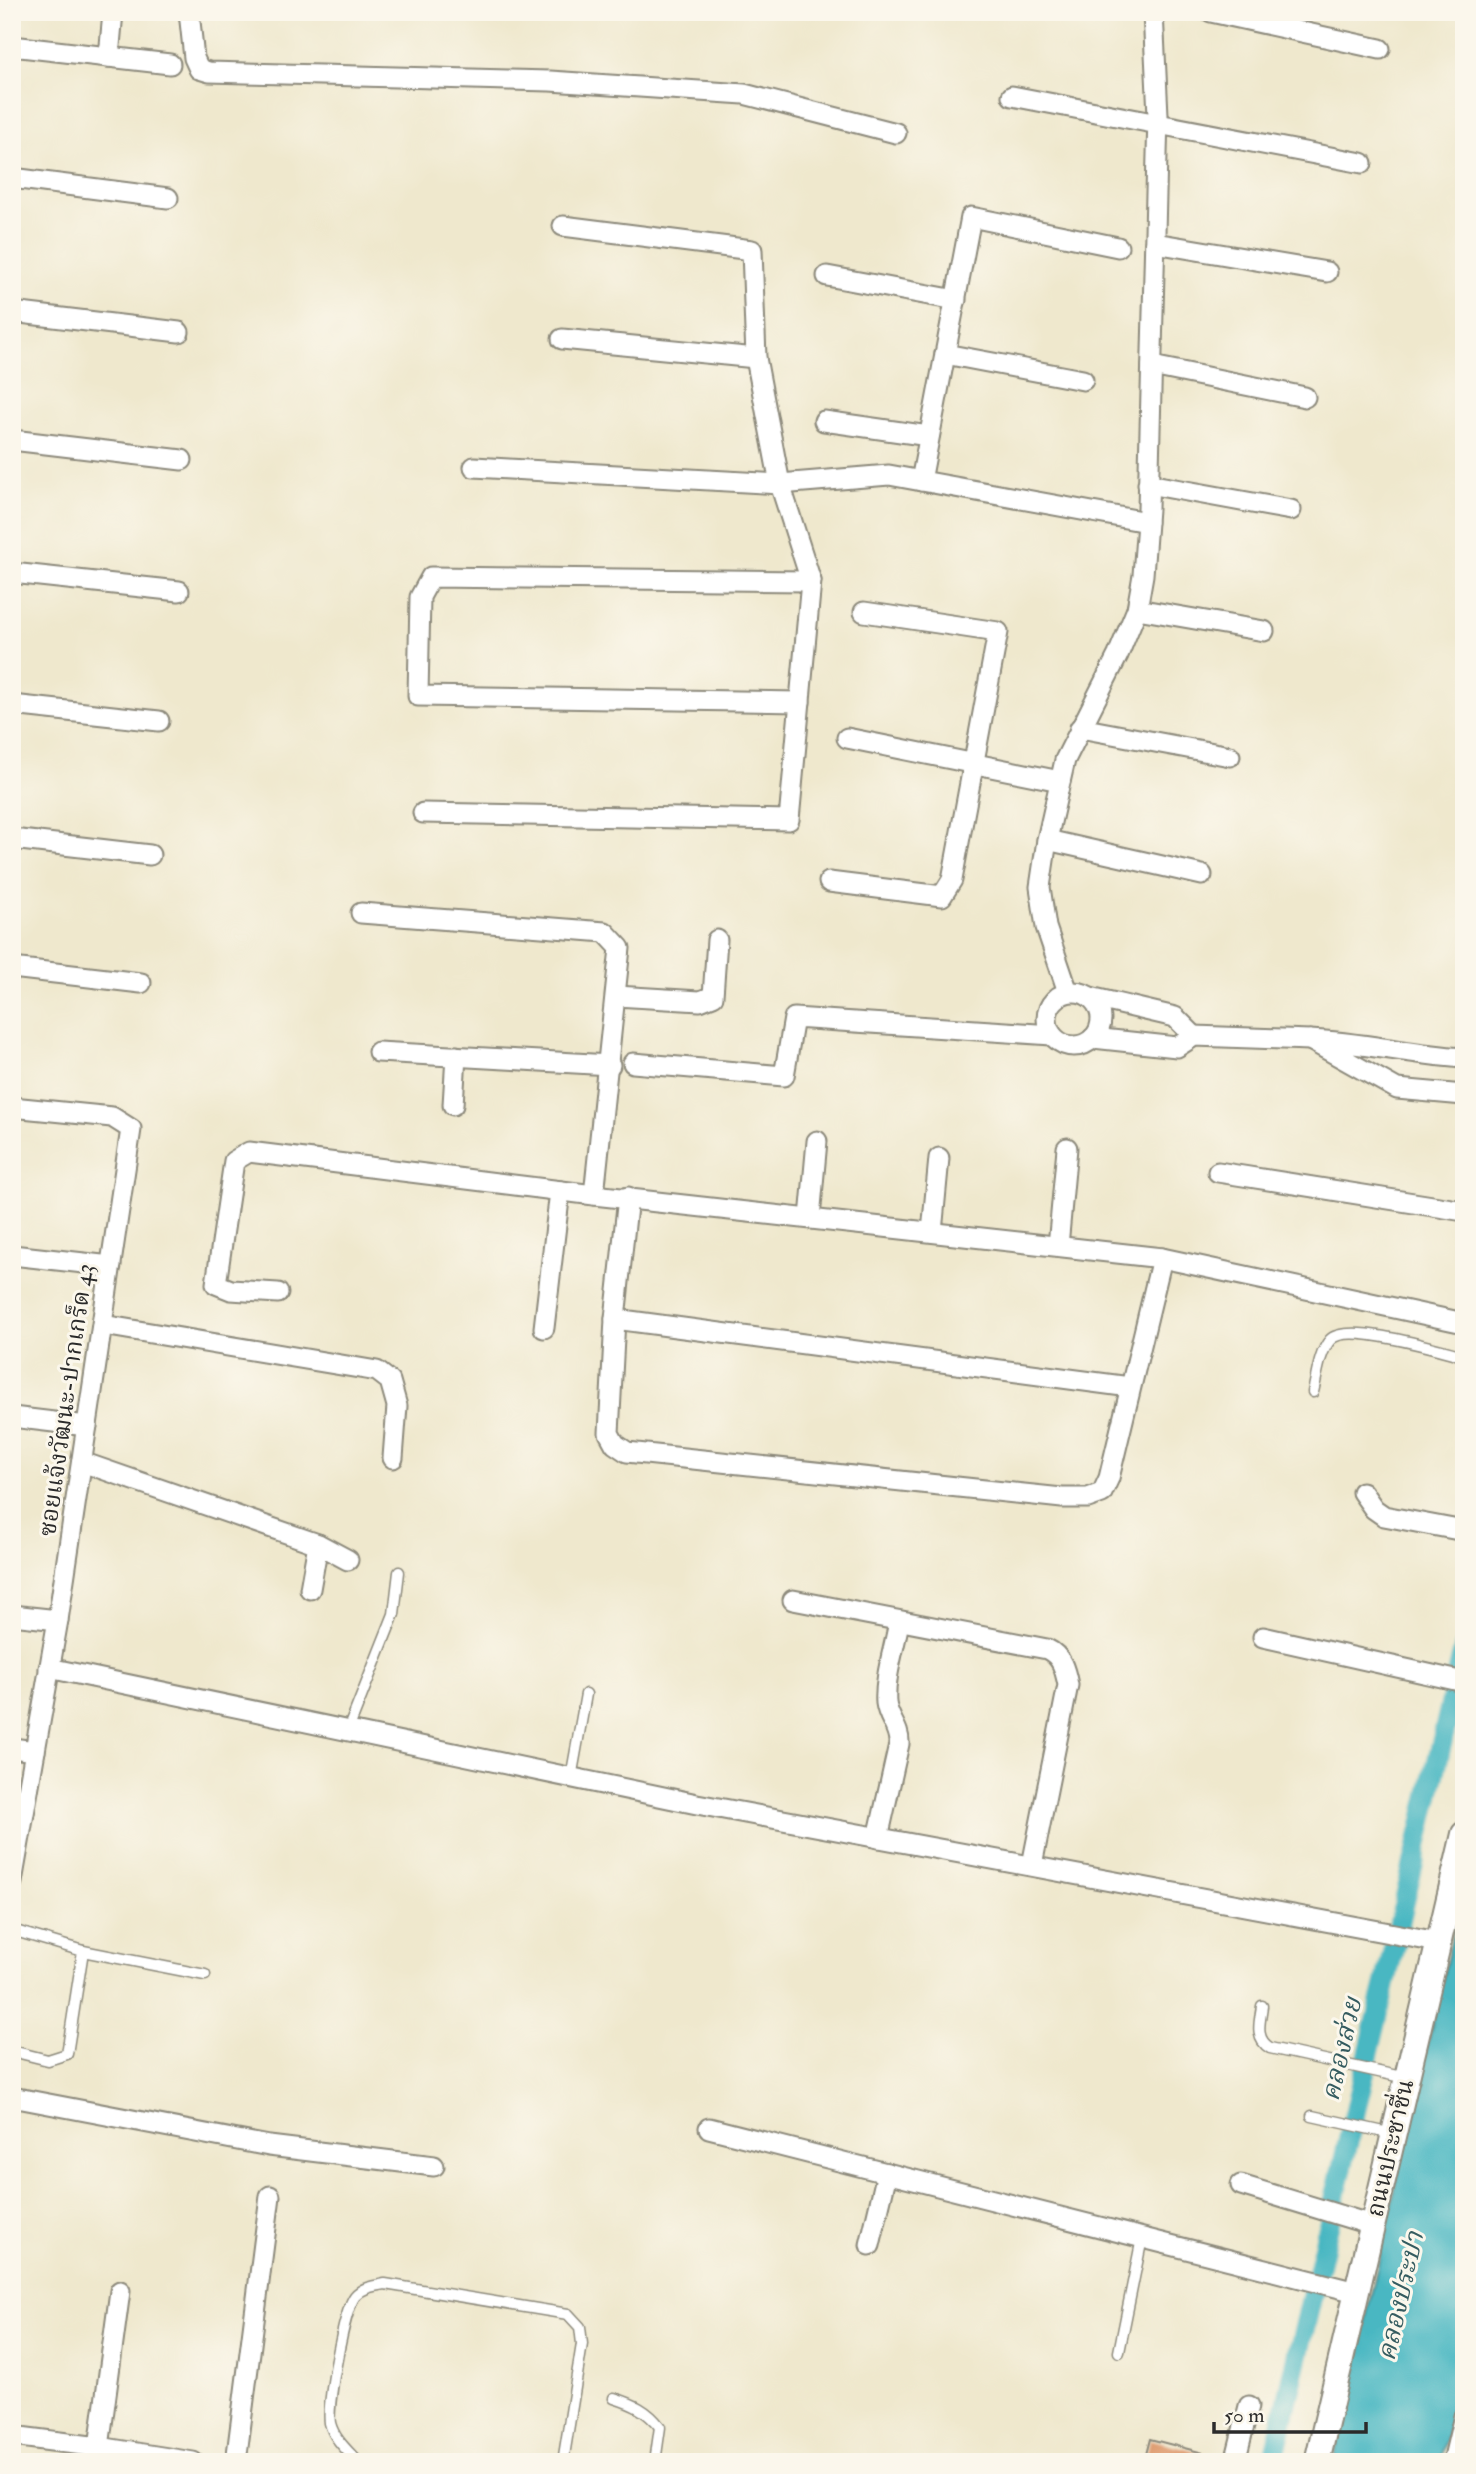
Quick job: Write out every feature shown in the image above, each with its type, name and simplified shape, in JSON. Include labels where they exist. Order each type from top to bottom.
[{"type":"street","points":[[108,57],[113,12]]},
{"type":"street","points":[[189,12],[194,58],[199,69],[209,72],[550,81],[744,94],[896,133]]},
{"type":"street","points":[[1068,992],[1046,927],[1040,887],[1047,840],[1065,760],[1118,655],[1137,608],[1147,523],[1158,124],[1153,12]]},
{"type":"street","points":[[1211,12],[1380,49]]},
{"type":"street","points":[[12,46],[170,64]]},
{"type":"street","points":[[1012,96],[1362,163]]},
{"type":"street","points":[[12,178],[168,198]]},
{"type":"street","points":[[921,481],[971,217],[1118,247]]},
{"type":"street","points":[[423,813],[789,820],[811,580],[780,484],[756,358],[752,250],[563,226]]},
{"type":"street","points":[[1155,243],[1327,272]]},
{"type":"street","points":[[827,276],[956,300]]},
{"type":"street","points":[[12,312],[179,332]]},
{"type":"street","points":[[562,339],[756,358]]},
{"type":"street","points":[[946,354],[1083,380]]},
{"type":"street","points":[[1152,366],[1305,397]]},
{"type":"street","points":[[824,421],[929,436]]},
{"type":"street","points":[[12,440],[182,460]]},
{"type":"street","points":[[474,467],[780,484],[889,475],[1147,523]]},
{"type":"street","points":[[1149,484],[1291,510]]},
{"type":"street","points":[[12,573],[179,591]]},
{"type":"street","points":[[800,702],[418,695],[420,597],[431,577],[811,580]]},
{"type":"street","points":[[1137,608],[1264,631]]},
{"type":"street","points":[[829,882],[942,896],[952,880],[998,632],[864,612]]},
{"type":"street","points":[[12,705],[159,722]]},
{"type":"street","points":[[1080,728],[1230,756]]},
{"type":"street","points":[[847,738],[1060,780]]},
{"type":"street","points":[[12,839],[150,855]]},
{"type":"street","points":[[1047,840],[1202,875]]},
{"type":"street","points":[[361,913],[606,932],[620,948],[610,1065],[594,1195]]},
{"type":"street","points":[[616,996],[700,1001],[713,996],[717,940]]},
{"type":"street","points":[[12,968],[142,983]]},
{"type":"street","points":[[1090,997],[1100,1013],[1099,1030],[1093,1038],[1077,1046],[1067,1045],[1052,1035],[1048,1027],[1049,1009],[1054,1001],[1068,992],[1090,997],[1175,1017],[1194,1036]]},
{"type":"street","points":[[633,1063],[784,1076],[794,1018],[1052,1035]]},
{"type":"street","points":[[1093,1038],[1177,1047],[1194,1036],[1350,1042],[1418,1055],[1464,1058]]},
{"type":"street","points":[[1310,1040],[1397,1089],[1464,1095]]},
{"type":"street","points":[[378,1052],[610,1065]]},
{"type":"street","points":[[453,1105],[456,1056]]},
{"type":"street","name":"ซอยแจ้งวัฒนะ-ปากเกร็ด 43","points":[[12,1107],[111,1117],[131,1129],[58,1620],[12,1882]]},
{"type":"street","points":[[810,1218],[817,1141]]},
{"type":"street","points":[[1058,1246],[1067,1148]]},
{"type":"street","points":[[278,1293],[231,1290],[216,1284],[234,1161],[249,1152],[594,1195],[1162,1258],[1464,1323]]},
{"type":"street","points":[[932,1232],[939,1158]]},
{"type":"street","points":[[1218,1172],[1464,1211]]},
{"type":"street","points":[[544,1328],[560,1191]]},
{"type":"street","points":[[628,1197],[615,1319],[609,1433],[615,1444],[627,1452],[1088,1498],[1102,1493],[1109,1478],[1162,1258]]},
{"type":"street","points":[[12,1255],[111,1266]]},
{"type":"street","points":[[615,1319],[1130,1387]]},
{"type":"street","points":[[103,1325],[377,1371],[390,1381],[397,1406],[393,1458]]},
{"type":"street","points":[[12,1417],[88,1426]]},
{"type":"street","points":[[82,1462],[318,1544],[348,1560]]},
{"type":"street","points":[[1362,1492],[1374,1509],[1384,1516],[1464,1531]]},
{"type":"street","points":[[310,1589],[318,1544]]},
{"type":"street","points":[[793,1601],[1047,1649],[1056,1653],[1065,1668],[1068,1685],[1032,1865]]},
{"type":"street","points":[[12,1615],[58,1620]]},
{"type":"street","points":[[878,1838],[899,1744],[898,1729],[888,1713],[886,1693],[899,1621]]},
{"type":"street","points":[[1263,1637],[1454,1679]]},
{"type":"street","points":[[49,1668],[570,1778],[878,1838],[1428,1939]]},
{"type":"street","points":[[12,1748],[35,1751]]},
{"type":"street","name":"ถนนประชาชื่น","points":[[1317,2462],[1346,2289],[1362,2221],[1393,2134],[1397,2075],[1428,1939],[1464,1833]]},
{"type":"street","points":[[12,2097],[269,2146],[434,2166]]},
{"type":"street","points":[[709,2128],[1346,2289]]},
{"type":"street","points":[[870,2245],[887,2173]]},
{"type":"street","points":[[1241,2185],[1362,2221]]},
{"type":"street","points":[[236,2462],[270,2196]]},
{"type":"street","points":[[99,2447],[120,2291]]},
{"type":"street","points":[[1234,2462],[1249,2406]]},
{"type":"street","points":[[1453,2462],[1463,2426]]},
{"type":"street","points":[[12,2436],[193,2462]]},
{"type":"lane","points":[[1313,1392],[1323,1352],[1331,1338],[1342,1333],[1372,1335],[1464,1356]]},
{"type":"lane","points":[[348,1730],[394,1614],[399,1572]]},
{"type":"lane","points":[[570,1778],[586,1694]]},
{"type":"lane","points":[[12,1930],[83,1951],[205,1975]]},
{"type":"lane","points":[[12,2051],[48,2060],[67,2054],[83,1951]]},
{"type":"lane","points":[[1262,2006],[1258,2033],[1262,2043],[1270,2048],[1397,2075]]},
{"type":"lane","points":[[1312,2116],[1393,2134]]},
{"type":"lane","points":[[1119,2352],[1142,2238]]},
{"type":"lane","points":[[358,2462],[337,2440],[331,2425],[329,2407],[347,2314],[355,2296],[367,2287],[385,2284],[568,2314],[580,2327],[582,2344],[563,2462]]},
{"type":"lane","points":[[614,2398],[635,2404],[652,2416],[660,2427],[655,2462]]},
{"type":"water","name":"คลองประปา","points":[[1464,1883],[1464,2361],[1440,2462],[1333,2462]]},
{"type":"building","points":[[1150,2439],[1211,2455],[1210,2462],[1144,2462]]},
{"type":"waterway","name":"คลองส่วย","points":[[1273,2462],[1464,1648]]}]
